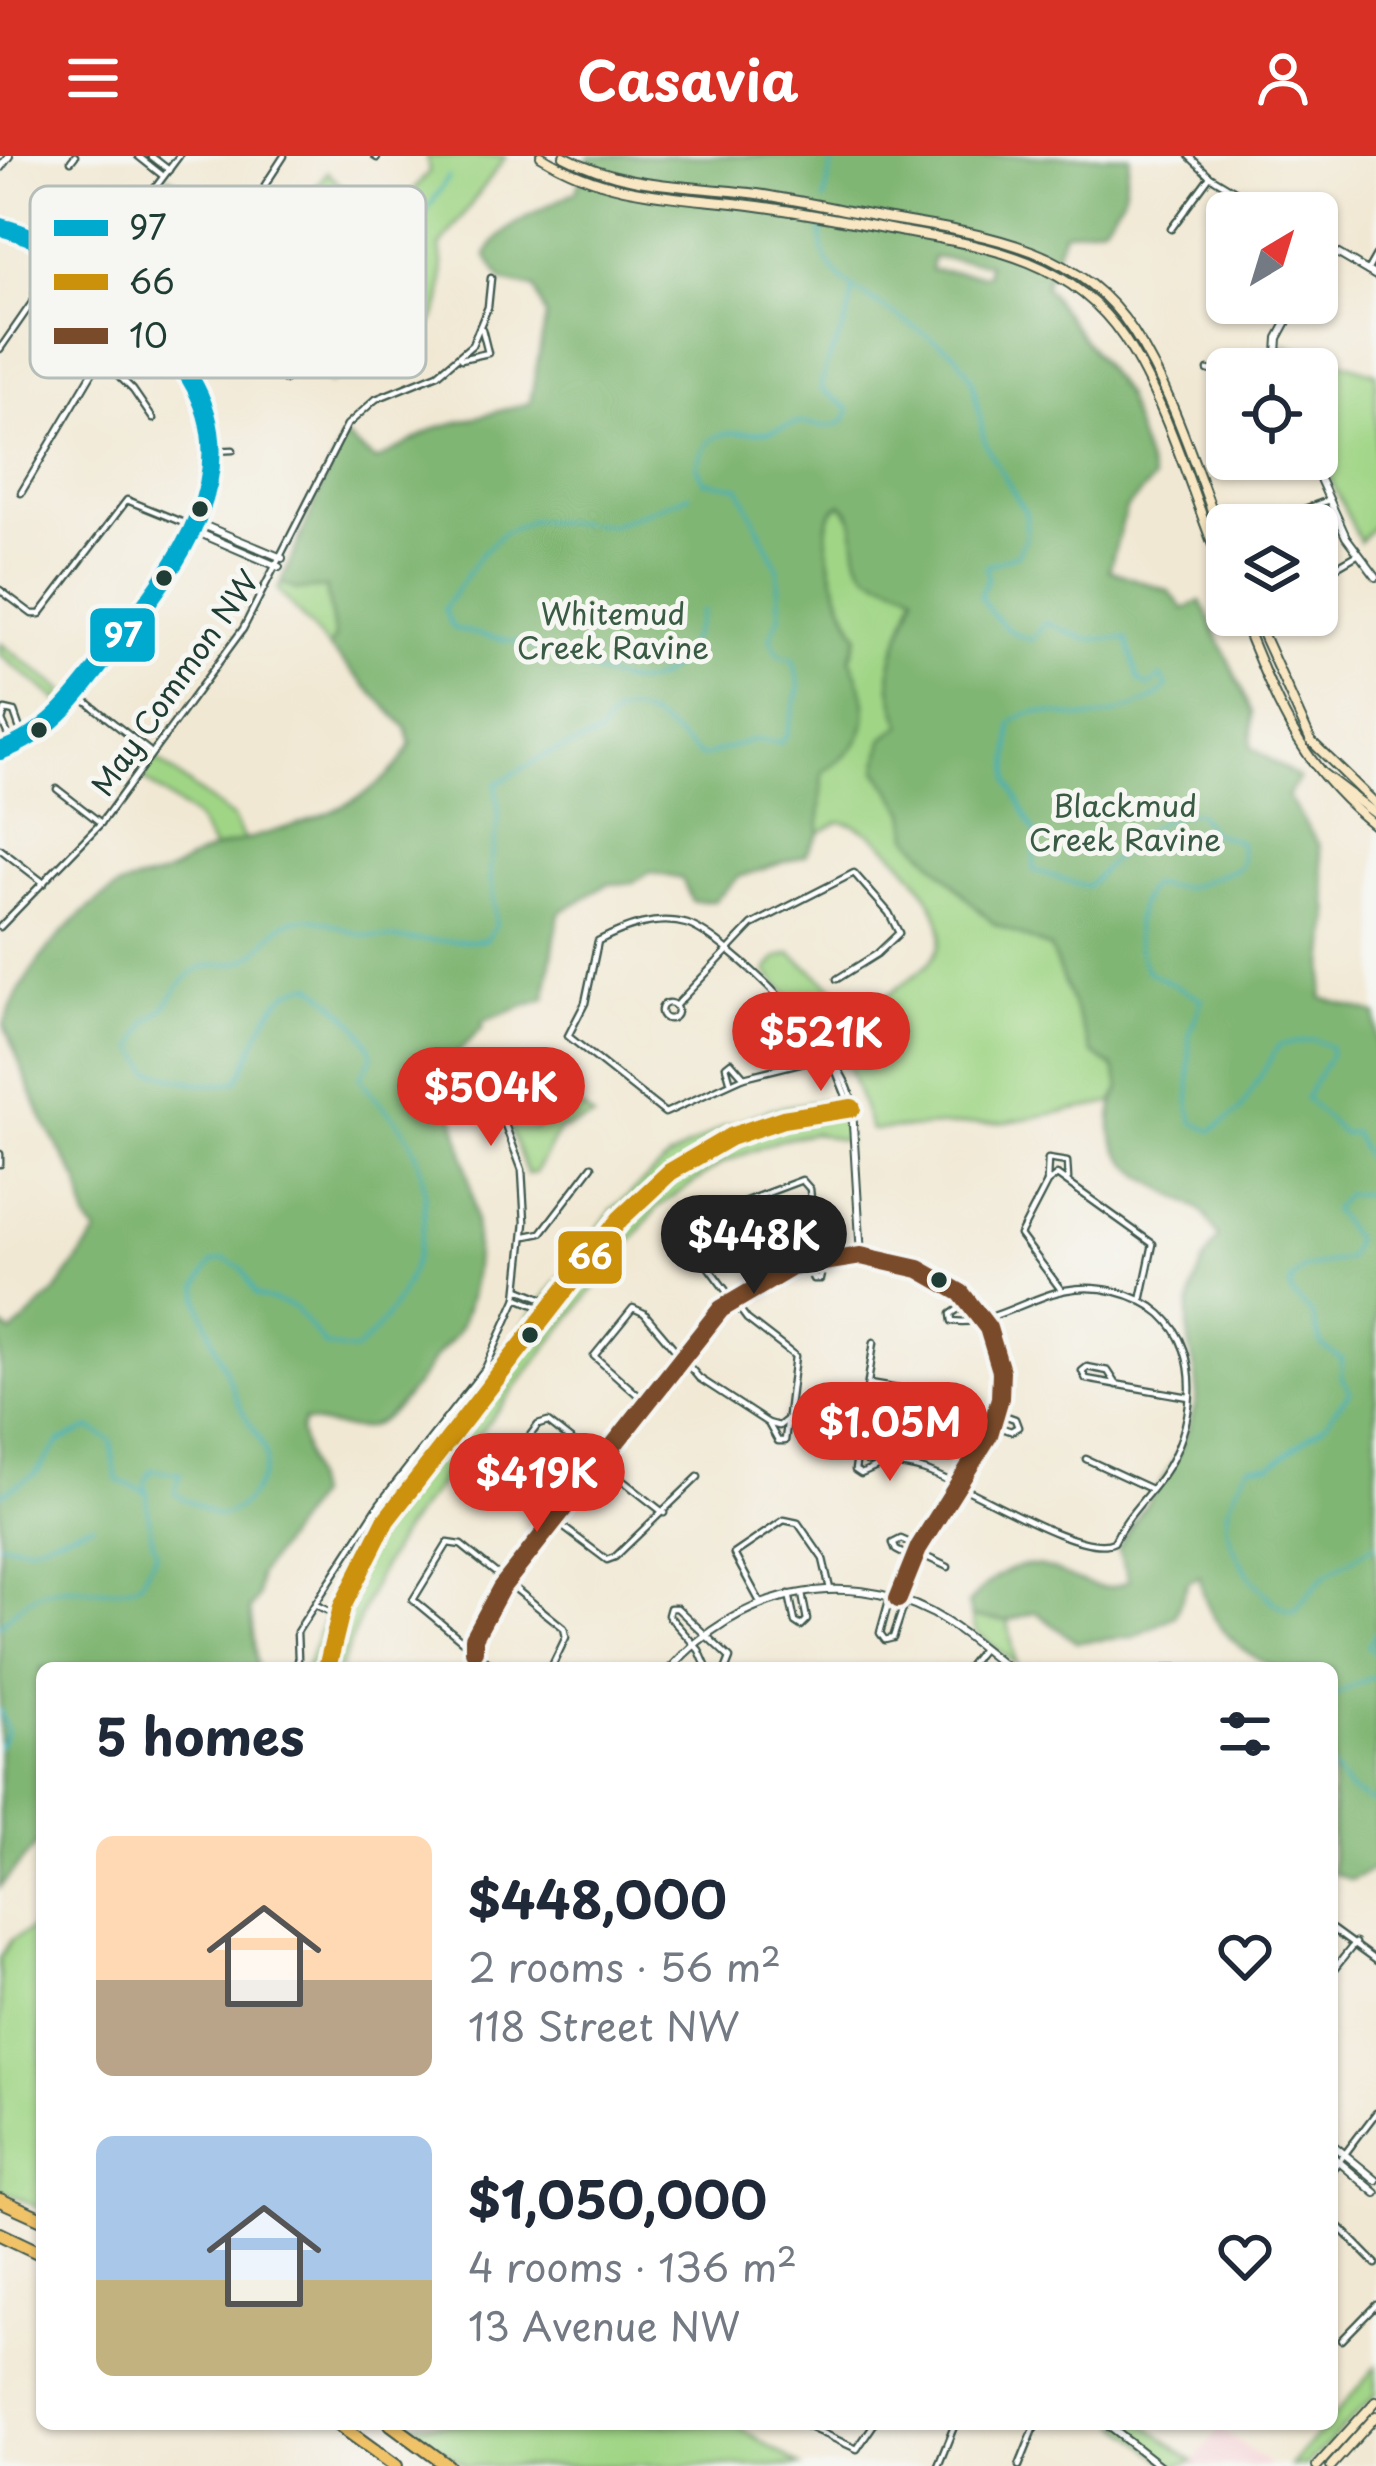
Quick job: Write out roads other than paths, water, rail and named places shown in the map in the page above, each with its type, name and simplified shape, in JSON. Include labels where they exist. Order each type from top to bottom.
[{"type":"highway","points":[[0,2200],[36,2216]]},
{"type":"highway","points":[[0,2234],[36,2251]]},
{"type":"highway","points":[[346,2430],[396,2466]]},
{"type":"highway","points":[[399,2430],[448,2466]]},
{"type":"main road","points":[[541,156],[583,178],[628,193],[858,218],[1005,240],[1059,262],[1094,287],[1132,329],[1156,373],[1209,504]]},
{"type":"main road","points":[[563,156],[629,182],[800,202],[1005,251],[1055,272],[1087,295],[1135,356],[1206,530]]},
{"type":"main road","points":[[1250,636],[1284,718],[1315,770],[1376,826]]},
{"type":"main road","points":[[1264,636],[1311,741],[1376,804]]},
{"type":"main road","points":[[1315,770],[1376,814]]},
{"type":"main road","points":[[1317,2466],[1376,2401]]},
{"type":"main road","points":[[1331,2466],[1376,2416]]},
{"type":"street","points":[[0,168],[9,156]]},
{"type":"street","points":[[138,156],[163,176]]},
{"type":"street","points":[[151,156],[169,170]]},
{"type":"street","points":[[156,186],[179,156]]},
{"type":"street","points":[[265,185],[284,156]]},
{"type":"street","points":[[1189,156],[1236,192]]},
{"type":"street","points":[[1171,229],[1210,176]]},
{"type":"street","points":[[0,227],[30,240]]},
{"type":"street","points":[[1338,254],[1376,276]]},
{"type":"street","points":[[1367,271],[1376,255]]},
{"type":"street","points":[[461,359],[481,327],[491,278]]},
{"type":"street","points":[[0,349],[30,301]]},
{"type":"street","points":[[461,359],[488,353],[481,327]]},
{"type":"street","name":"May Common NW","points":[[426,375],[461,359]]},
{"type":"street","points":[[21,494],[89,378]]},
{"type":"street","points":[[121,378],[153,419]]},
{"type":"street","points":[[0,752],[24,741],[76,695],[175,566],[197,527],[211,451],[199,395],[188,378]]},
{"type":"street","name":"May Common NW","points":[[0,927],[101,823],[243,628],[280,562],[328,454],[347,425],[384,395],[420,378]]},
{"type":"street","points":[[211,451],[233,450]]},
{"type":"street","points":[[1321,480],[1357,555],[1376,577]]},
{"type":"street","points":[[0,590],[28,612],[40,614],[127,500],[280,562]]},
{"type":"street","points":[[1318,504],[1329,500]]},
{"type":"street","points":[[1338,566],[1357,555]]},
{"type":"street","points":[[76,695],[149,751]]},
{"type":"street","points":[[13,747],[2,721],[5,710],[14,712],[24,741]]},
{"type":"street","name":"May Common NW","points":[[57,789],[101,823]]},
{"type":"street","points":[[0,849],[44,883]]},
{"type":"street","points":[[676,1005],[759,921],[854,873],[889,913],[899,933],[877,954],[837,979]]},
{"type":"street","points":[[830,1059],[744,1077],[663,1112],[568,1036],[585,1003],[601,939],[640,924],[676,921],[704,932],[728,951],[830,1059],[852,1108],[861,1256]]},
{"type":"street","points":[[730,1082],[726,1066],[731,1062],[744,1077]]},
{"type":"street","points":[[298,1659],[297,1632],[380,1503],[485,1369],[517,1298],[526,1236],[520,1164],[502,1120],[507,1066]]},
{"type":"street","points":[[328,1662],[339,1616],[386,1520],[620,1219],[697,1154],[763,1125],[852,1108]]},
{"type":"street","points":[[0,1154],[0,1164]]},
{"type":"street","points":[[1062,1291],[1053,1272],[1020,1238],[1047,1183],[1048,1159],[1067,1162],[1069,1179]]},
{"type":"street","points":[[526,1236],[541,1233],[592,1166]]},
{"type":"street","points":[[1047,1183],[1058,1175],[1069,1179],[1112,1219],[1154,1244],[1141,1301]]},
{"type":"street","points":[[768,1423],[778,1441],[785,1441],[795,1356],[759,1332],[731,1304],[689,1249],[688,1241],[738,1204],[805,1181],[820,1259],[818,1280],[806,1263]]},
{"type":"street","points":[[470,1662],[483,1616],[731,1304],[772,1276],[820,1259],[861,1256],[929,1274],[969,1302],[982,1319],[999,1361],[995,1418],[916,1553],[880,1633],[885,1640],[893,1638],[898,1599]]},
{"type":"street","points":[[519,1289],[550,1307]]},
{"type":"street","points":[[860,1450],[865,1460],[923,1470],[1071,1538],[1110,1545],[1173,1455],[1189,1397],[1191,1370],[1174,1330],[1141,1301],[1102,1289],[1062,1291],[982,1319],[952,1321],[951,1314],[969,1302]]},
{"type":"street","points":[[517,1298],[550,1307]]},
{"type":"street","points":[[649,1405],[594,1356],[633,1308],[642,1311],[724,1400],[779,1426],[789,1416]]},
{"type":"street","points":[[874,1342],[855,1468],[860,1474],[886,1463]]},
{"type":"street","points":[[1117,1384],[1108,1371],[1087,1367],[1082,1371],[1085,1379],[1189,1397]]},
{"type":"street","points":[[869,1384],[951,1398],[995,1418]]},
{"type":"street","points":[[664,1513],[543,1422],[501,1475],[554,1523],[607,1561],[664,1513],[698,1478]]},
{"type":"street","points":[[1086,1459],[1150,1489]]},
{"type":"street","points":[[760,1603],[734,1554],[772,1525],[794,1520],[819,1551],[830,1589]]},
{"type":"street","points":[[487,1662],[413,1600],[427,1570],[451,1542],[566,1630],[553,1662]]},
{"type":"street","points":[[916,1553],[948,1567]]},
{"type":"street","points":[[677,1662],[703,1636],[760,1603],[830,1589],[898,1599],[1000,1662]]},
{"type":"street","points":[[789,1594],[795,1622],[801,1626],[807,1620],[802,1592]]},
{"type":"street","points":[[318,1606],[339,1616]]},
{"type":"street","points":[[704,1662],[694,1643],[668,1615],[670,1608],[677,1608],[730,1658],[728,1662]]},
{"type":"street","points":[[972,1662],[982,1648]]},
{"type":"street","points":[[1338,1933],[1376,1961]]},
{"type":"street","points":[[1338,1964],[1355,1943]]},
{"type":"street","points":[[1339,2158],[1376,2113]]},
{"type":"street","points":[[1339,2158],[1376,2180]]},
{"type":"street","points":[[1339,2158],[1376,2193]]},
{"type":"street","points":[[1338,2225],[1376,2264]]},
{"type":"street","points":[[1342,2340],[1376,2305]]},
{"type":"street","points":[[816,2430],[860,2448],[870,2430]]},
{"type":"street","points":[[938,2466],[953,2430]]},
{"type":"street","points":[[1019,2466],[1034,2430]]},
{"type":"street","points":[[1114,2430],[1160,2466]]},
{"type":"waterway","points":[[824,201],[834,156]]},
{"type":"waterway","points":[[426,212],[449,176]]},
{"type":"waterway","points":[[0,1626],[20,1606],[54,1589],[120,1589],[140,1583],[157,1552],[145,1482],[151,1470],[181,1474],[174,1493],[217,1516],[243,1504],[257,1486],[265,1452],[241,1408],[200,1303],[198,1286],[212,1262],[225,1259],[242,1268],[256,1295],[294,1307],[326,1346],[355,1351],[392,1308],[417,1255],[423,1226],[421,1169],[406,1133],[360,1077],[373,1056],[369,1045],[357,1025],[331,1000],[313,985],[284,996],[264,1022],[237,1081],[226,1083],[193,1082],[150,1071],[135,1047],[148,1020],[191,974],[245,960],[280,927],[295,920],[319,920],[383,938],[487,939],[496,925],[490,868],[499,817],[496,784],[548,754],[599,736],[621,712],[648,716],[702,757],[752,740],[780,743],[786,736],[800,686],[793,659],[780,656],[770,639],[780,615],[778,568],[739,487],[704,481],[697,467],[709,442],[726,434],[772,431],[800,423],[828,426],[845,420],[849,409],[821,389],[847,319],[853,288],[826,257],[823,217]]},
{"type":"waterway","points":[[856,290],[955,353],[972,379],[985,443],[1026,514],[1026,536],[1018,554],[986,566],[988,578],[980,595],[989,610],[1009,630],[1033,640],[1045,622],[1086,639],[1127,639],[1139,681],[1149,687],[1161,676],[1167,686],[1143,704],[1107,715],[1086,718],[1037,712],[1011,724],[1009,782],[1037,836],[1033,870],[1087,887],[1138,838],[1183,814],[1197,813],[1212,832],[1240,842],[1242,863],[1237,869],[1186,888],[1151,885],[1137,916],[1137,938],[1147,971],[1202,999],[1189,1036],[1194,1123],[1211,1131],[1240,1111],[1279,1045],[1314,1040],[1330,1047],[1330,1056],[1305,1098],[1343,1134],[1353,1132],[1375,1174],[1368,1194],[1346,1194],[1333,1210],[1355,1239],[1348,1258],[1303,1269],[1291,1281],[1291,1293],[1312,1314],[1322,1346],[1342,1359],[1341,1376],[1350,1391],[1325,1424],[1271,1465],[1249,1465],[1230,1504],[1228,1529],[1239,1559],[1259,1588],[1294,1612],[1325,1575],[1376,1544]]},
{"type":"waterway","points":[[690,495],[612,525],[532,520],[502,534],[481,554],[444,609],[453,628],[526,645],[630,682],[651,680],[670,669],[687,647],[702,610]]},
{"type":"waterway","points":[[0,1495],[35,1474],[60,1441],[90,1428],[111,1441],[117,1480],[147,1492]]},
{"type":"waterway","points":[[0,1543],[30,1546],[93,1524]]},
{"type":"waterway","points":[[1376,1632],[1368,1646],[1376,1655]]},
{"type":"waterway","points":[[1338,1693],[1376,1675]]},
{"type":"waterway","points":[[0,1710],[7,1731],[0,1747]]},
{"type":"waterway","points":[[1338,1776],[1351,1791],[1376,1804]]},
{"type":"park label","name":"Whitemud Creek Ravine","points":[[613,629]]},
{"type":"park label","name":"Blackmud Creek Ravine","points":[[1125,821]]}]
